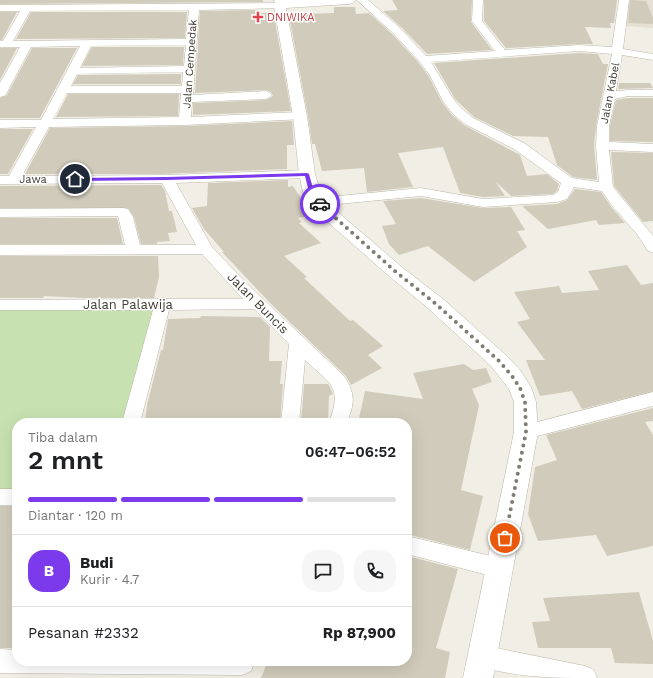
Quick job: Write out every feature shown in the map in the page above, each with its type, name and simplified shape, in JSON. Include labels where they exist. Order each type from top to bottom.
[{"type":"street","points":[[0,8],[194,7],[349,0]]},
{"type":"street","points":[[362,0],[397,30],[423,59],[434,74],[449,101],[461,115],[474,125],[519,146],[568,182],[606,187],[618,204],[643,232],[653,248]]},
{"type":"street","points":[[478,0],[477,21],[503,54]]},
{"type":"street","name":"Jalan Kabel","points":[[606,187],[602,146],[603,126],[618,51],[624,0]]},
{"type":"street","points":[[281,4],[300,116],[302,148],[310,188],[318,202],[396,272],[436,304],[499,361],[520,388],[525,402],[526,432],[479,667],[585,678]]},
{"type":"street","name":"Jalan Cempedak","points":[[185,121],[194,7]]},
{"type":"street","points":[[3,44],[26,8]]},
{"type":"street","points":[[3,44],[192,42]]},
{"type":"street","points":[[14,179],[64,90],[87,43]]},
{"type":"street","points":[[0,94],[27,44]]},
{"type":"street","points":[[423,59],[579,48],[618,51],[653,57]]},
{"type":"street","points":[[73,71],[189,69]]},
{"type":"street","points":[[64,90],[266,95]]},
{"type":"street","points":[[610,96],[628,93],[653,93]]},
{"type":"street","points":[[0,124],[185,121],[300,116]]},
{"type":"street","points":[[602,146],[653,148]]},
{"type":"street","name":"Jawa","points":[[0,180],[167,179],[307,174]]},
{"type":"street","name":"Jalan Buncis","points":[[167,179],[206,249],[240,288],[339,382],[344,391],[345,403],[340,418]]},
{"type":"street","points":[[318,202],[421,192],[483,203],[554,199],[565,194],[568,182]]},
{"type":"street","points":[[0,213],[123,212],[126,217],[134,249]]},
{"type":"street","points":[[0,250],[206,249]]},
{"type":"street","points":[[132,418],[163,303]]},
{"type":"street","name":"Jalan Palawija","points":[[0,305],[163,303],[257,304]]},
{"type":"street","points":[[290,418],[298,342]]},
{"type":"street","points":[[526,432],[653,399]]},
{"type":"street","points":[[0,497],[12,497]]},
{"type":"street","points":[[412,546],[499,568]]},
{"type":"street","points":[[0,661],[12,661]]},
{"type":"street","points":[[201,666],[241,667]]},
{"type":"shaded area","points":[[630,0],[653,0],[653,28],[625,26]]},
{"type":"green space","points":[[163,303],[132,418],[12,418],[12,497],[0,497],[0,305]]},
{"type":"building","points":[[0,0],[263,0],[263,2],[0,4]]},
{"type":"building","points":[[392,0],[472,0],[471,22],[492,50],[427,54],[383,11],[398,10]]},
{"type":"building","points":[[484,0],[617,0],[614,23],[610,23],[611,28],[585,27],[593,44],[506,48],[484,21]]},
{"type":"building","points":[[630,0],[646,1],[653,18],[653,24],[628,23]]},
{"type":"building","points":[[334,7],[355,7],[356,14],[369,13],[392,34],[418,62],[428,75],[442,102],[452,115],[464,125],[520,155],[527,176],[547,174],[559,184],[557,191],[553,194],[511,196],[496,182],[505,196],[483,197],[460,193],[443,147],[398,153],[413,187],[367,192],[364,168],[322,171],[315,144],[312,144],[290,21],[304,21],[304,14],[334,13]]},
{"type":"building","points":[[261,10],[261,13],[269,13],[269,21],[275,21],[291,111],[193,115],[193,103],[266,100],[273,96],[271,92],[266,90],[195,93],[200,11]]},
{"type":"building","points":[[0,12],[17,12],[2,40],[0,40]]},
{"type":"building","points":[[31,12],[187,12],[185,38],[16,39]]},
{"type":"building","points":[[92,47],[184,47],[183,65],[82,66]]},
{"type":"building","points":[[0,48],[17,48],[0,80]]},
{"type":"building","points":[[32,48],[77,48],[40,118],[0,118],[0,98],[7,95]]},
{"type":"building","points":[[579,53],[598,54],[603,64],[608,64],[596,126],[594,146],[597,180],[573,177],[557,165],[548,137],[513,136],[474,117],[455,99],[434,63]]},
{"type":"building","points":[[181,74],[181,84],[73,84],[78,75]]},
{"type":"building","points":[[619,83],[650,83],[653,88],[618,89]]},
{"type":"building","points":[[68,94],[179,94],[178,116],[56,117]]},
{"type":"building","points":[[628,98],[653,98],[653,142],[610,141],[610,126],[616,100]]},
{"type":"building","points":[[292,121],[294,145],[287,145],[287,169],[161,174],[25,174],[50,128],[185,126]]},
{"type":"building","points":[[0,129],[33,129],[8,174],[0,174]]},
{"type":"building","points":[[611,152],[653,153],[653,221],[643,222],[614,186]]},
{"type":"building","points":[[288,180],[288,187],[293,186],[312,215],[298,218],[302,222],[299,223],[321,243],[284,256],[307,277],[304,278],[350,321],[353,320],[383,346],[368,355],[382,368],[351,385],[346,376],[271,304],[222,252],[224,252],[204,229],[192,208],[207,206],[208,183]]},
{"type":"building","points":[[161,185],[165,191],[169,211],[172,211],[177,232],[168,233],[170,241],[157,242],[157,244],[141,244],[134,217],[128,208],[0,208],[0,186]]},
{"type":"building","points":[[575,189],[601,192],[625,223],[599,225],[596,220],[548,229],[522,206],[557,204],[567,200]]},
{"type":"building","points":[[421,198],[483,208],[511,207],[525,230],[517,231],[527,247],[474,282],[428,246],[399,255],[389,244],[382,226],[396,224],[383,201]]},
{"type":"building","points":[[0,218],[117,218],[123,244],[0,244]]},
{"type":"building","points":[[0,256],[158,256],[159,277],[154,298],[84,298],[44,296],[43,298],[0,298]]},
{"type":"building","points":[[627,265],[641,285],[653,283],[653,391],[582,409],[572,391],[540,396],[526,360],[545,360],[517,322],[530,319],[514,292],[559,286],[562,293],[599,290],[588,271]]},
{"type":"building","points":[[201,316],[260,317],[270,327],[269,361],[282,361],[280,384],[283,384],[280,418],[146,418],[147,405],[161,350],[163,350],[168,319],[200,318]]},
{"type":"building","points":[[464,364],[473,370],[486,368],[492,382],[472,389],[479,405],[461,490],[483,496],[470,550],[412,536],[412,418],[359,418],[365,391],[423,399],[413,373]]},
{"type":"building","points":[[304,384],[328,384],[333,394],[329,396],[328,418],[301,418]]},
{"type":"building","points":[[653,408],[653,421],[645,422],[653,435],[653,546],[607,556],[596,535],[538,541],[528,514],[535,467],[557,460],[546,435]]},
{"type":"building","points":[[0,506],[12,506],[12,648],[0,648]]},
{"type":"building","points":[[412,557],[458,569],[436,648],[450,652],[445,678],[261,678],[266,666],[412,666]]},
{"type":"building","points":[[639,592],[653,641],[653,664],[615,663],[611,648],[538,648],[532,622],[550,621],[543,598]]},
{"type":"way so far","points":[[320,204],[327,212],[396,272],[436,304],[499,361],[520,388],[527,413],[526,432],[505,538]]},
{"type":"place","name":"DNIWIKA","points":[[258,17]]},
{"type":"route","points":[[75,179],[167,179],[307,174],[312,192],[320,204]]}]
